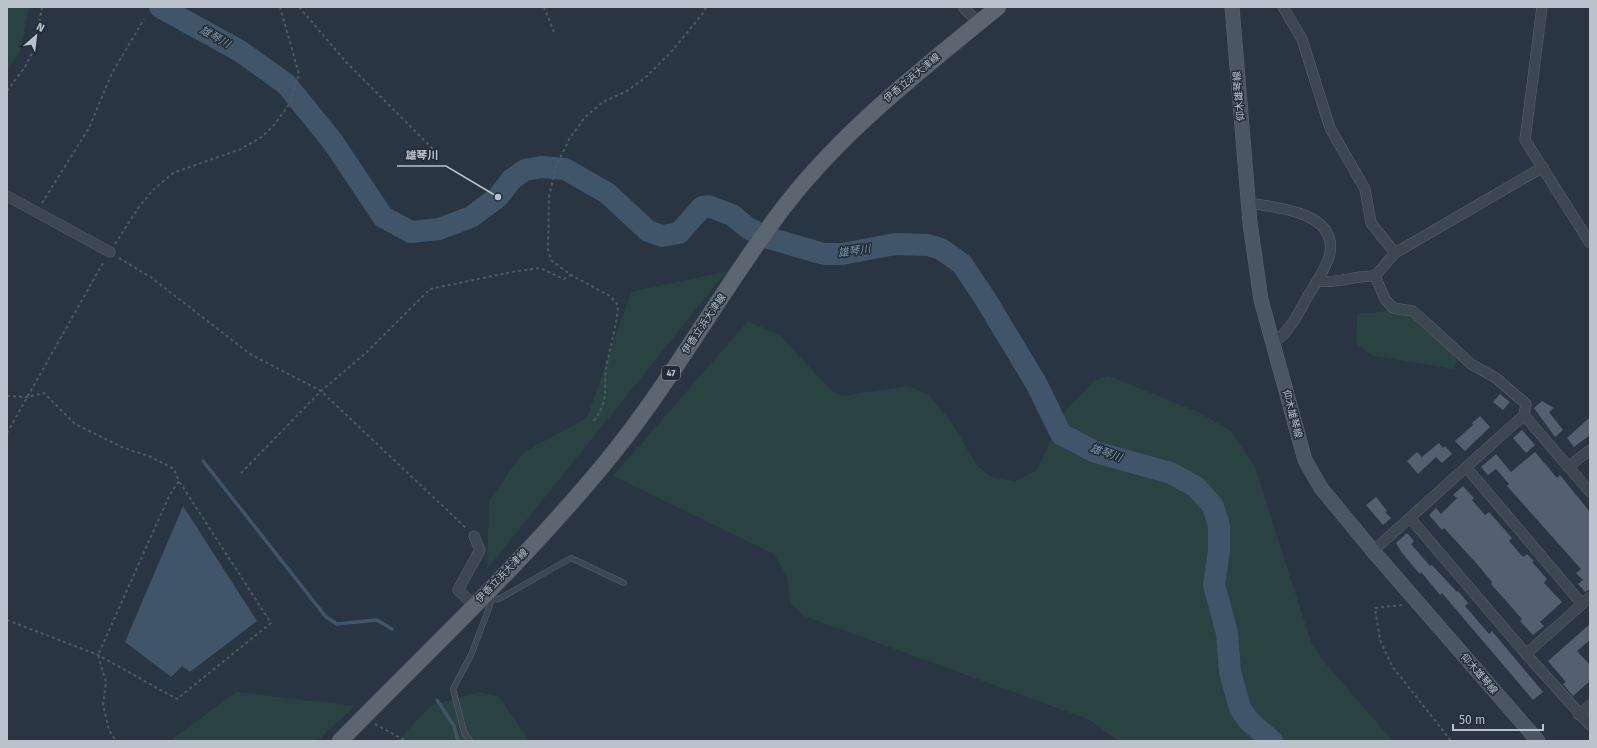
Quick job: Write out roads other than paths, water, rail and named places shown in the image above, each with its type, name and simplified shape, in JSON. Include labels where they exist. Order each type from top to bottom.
[{"type":"main road","name":"伊香立浜大津線","points":[[340,741],[482,602],[613,453],[651,402],[776,217],[815,170],[857,125],[893,93],[998,7]]},
{"type":"main road","name":"仰木雄琴線","points":[[1232,7],[1248,203],[1262,300],[1305,460],[1321,488],[1373,551],[1417,604],[1538,741]]},
{"type":"street","points":[[963,7],[979,23]]},
{"type":"street","points":[[1283,7],[1302,39],[1330,128],[1365,189],[1372,223],[1395,253]]},
{"type":"street","points":[[1542,7],[1525,140],[1590,243]]},
{"type":"street","points":[[1318,281],[1332,283],[1362,276],[1375,276],[1395,253],[1543,167]]},
{"type":"street","points":[[7,196],[110,252]]},
{"type":"street","points":[[1248,203],[1282,208],[1304,215],[1321,225],[1330,240],[1330,254],[1318,281],[1284,336],[1273,343]]},
{"type":"street","points":[[1373,551],[1524,415],[1526,404],[1502,383],[1471,364],[1413,311],[1393,308],[1385,299],[1375,276]]},
{"type":"street","points":[[1524,415],[1590,492]]},
{"type":"street","points":[[1568,467],[1590,450]]},
{"type":"street","points":[[1466,467],[1586,601],[1526,654]]},
{"type":"street","points":[[1410,518],[1579,715],[1590,725]]},
{"type":"street","points":[[474,536],[480,550],[458,590],[482,602]]},
{"type":"street","points":[[1579,715],[1590,705]]},
{"type":"lane","points":[[470,741],[464,732],[453,689],[471,655],[482,602],[499,599],[571,558],[624,583]]},
{"type":"water","points":[[183,506],[257,621],[190,672],[182,666],[171,677],[125,642]]},
{"type":"waterway","name":"雄琴川","points":[[160,7],[240,51],[286,84],[333,142],[383,217],[411,232],[439,229],[471,217],[498,197],[512,179],[525,170],[541,167],[565,169],[607,193],[648,231],[662,236],[679,233],[702,207],[708,206],[732,215],[748,228],[765,237],[824,254],[842,254],[895,244],[928,245],[941,249],[962,264],[986,300],[1036,383],[1061,434],[1095,452],[1171,473],[1196,487],[1213,506],[1219,525],[1219,551],[1214,585],[1227,633],[1230,672],[1240,708],[1249,721],[1272,741]]},
{"type":"waterway","points":[[203,461],[326,617],[337,624],[377,620],[392,629]]},
{"type":"waterway","points":[[437,700],[454,726],[458,741]]},
{"type":"place","name":"雄琴川","points":[[498,197]]}]
